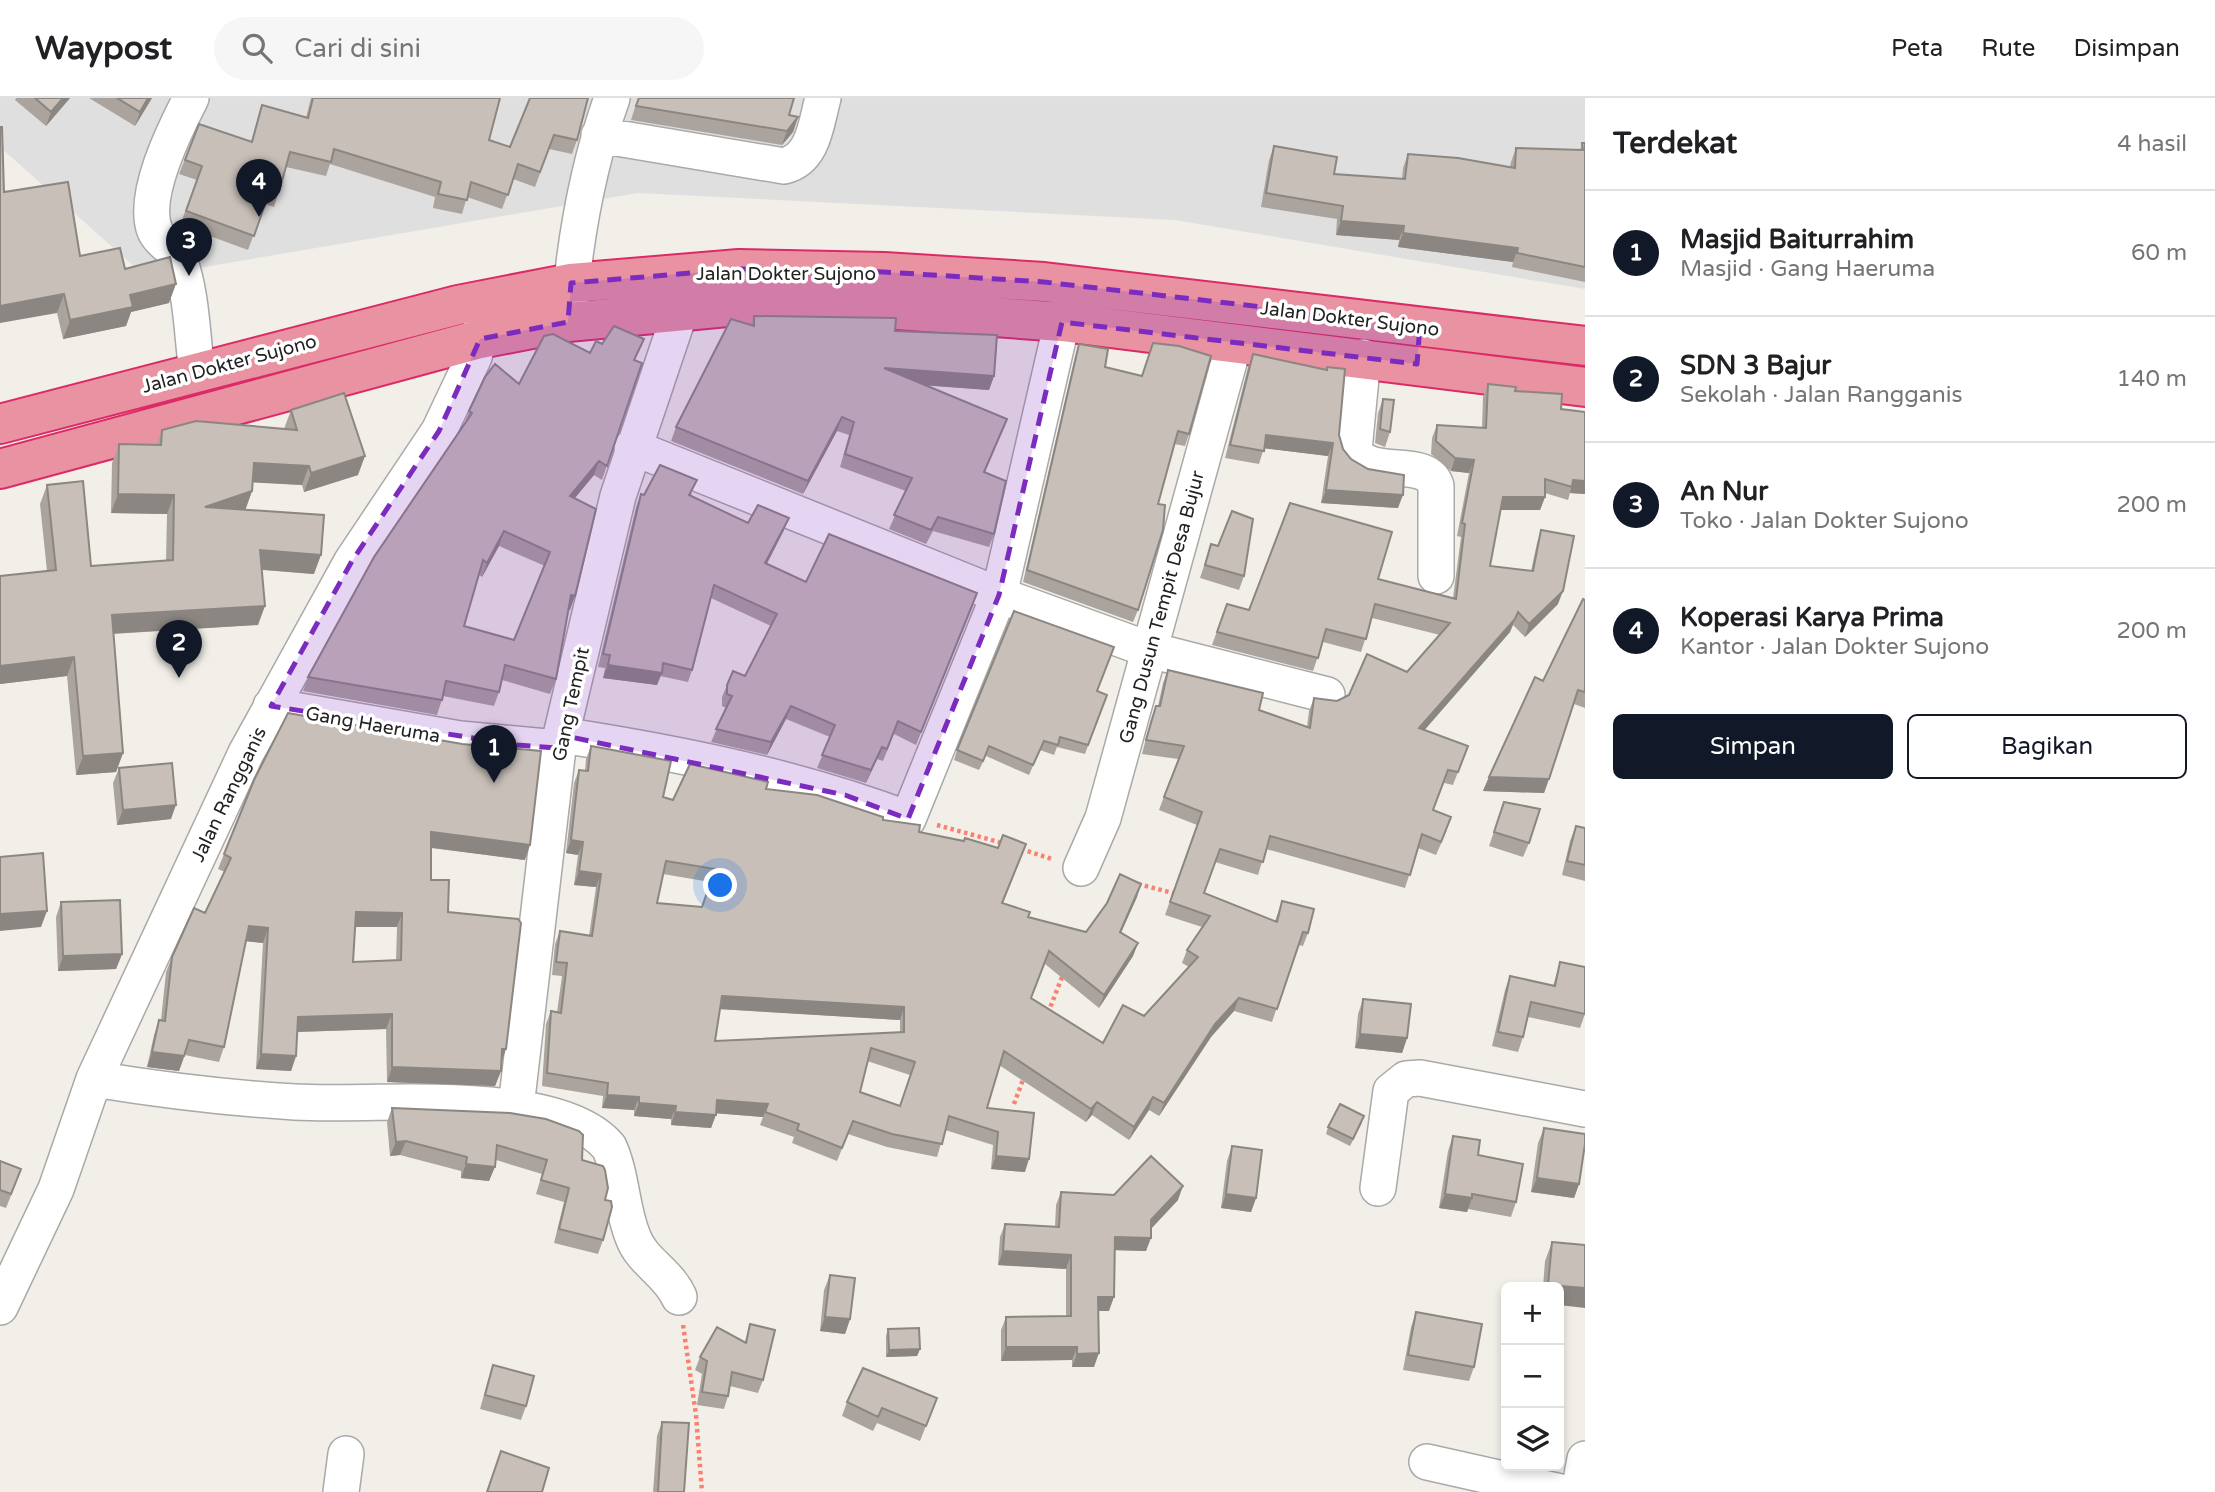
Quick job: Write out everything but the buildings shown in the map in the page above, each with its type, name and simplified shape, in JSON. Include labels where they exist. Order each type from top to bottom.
[{"type":"highway","name":"Jalan Dokter Sujono","points":[[0,424],[197,372],[571,282],[739,269],[884,272],[1044,282],[1585,346]]},
{"type":"highway","points":[[0,469],[137,429],[480,339],[568,322],[759,304],[842,306],[1062,322],[1417,364],[1585,387]]},
{"type":"highway","points":[[1417,364],[1420,325]]},
{"type":"street","points":[[191,98],[163,152],[154,204],[154,229],[159,238],[179,257],[197,372]]},
{"type":"street","points":[[568,322],[577,229],[599,135],[612,98]]},
{"type":"street","points":[[599,135],[784,166],[798,161],[808,150],[823,98]]},
{"type":"street","name":"Jalan Rangganis","points":[[0,1307],[57,1189],[94,1079],[271,706],[352,561],[439,431],[480,339],[488,300]]},
{"type":"street","name":"Gang Tempit","points":[[516,1107],[560,742],[632,447],[680,312]]},
{"type":"street","points":[[999,595],[1062,322]]},
{"type":"street","name":"Gang Dusun Tempit Desa Bujur","points":[[1081,868],[1103,818],[1234,344]]},
{"type":"street","points":[[1363,358],[1354,450],[1367,464],[1425,473],[1433,478],[1436,576]]},
{"type":"street","points":[[632,447],[999,595],[1150,650],[1327,695]]},
{"type":"street","name":"Gang Haeruma","points":[[271,706],[460,738],[630,745],[845,795],[908,819],[999,595]]},
{"type":"street","points":[[1378,1188],[1391,1091],[1406,1079],[1420,1078],[1585,1109]]},
{"type":"street","points":[[94,1079],[176,1093],[334,1104],[439,1102],[516,1107],[564,1118],[600,1137],[614,1158],[632,1236],[641,1254],[673,1283],[679,1297]]},
{"type":"street","points":[[341,1492],[346,1454]]},
{"type":"street","points":[[1579,1492],[1585,1459]]},
{"type":"street","points":[[1427,1462],[1561,1492]]},
{"type":"path","points":[[985,852],[990,839]]},
{"type":"path","points":[[1047,1017],[1066,967]]},
{"type":"path","points":[[1014,1104],[1028,1066]]},
{"type":"path","points":[[679,1297],[695,1403],[702,1492]]},
{"type":"highlighted area","points":[[739,269],[884,272],[1044,282],[1420,325],[1417,364],[1062,322],[999,595],[908,819],[845,795],[561,735],[558,748],[517,745],[271,706],[352,561],[439,431],[480,339],[568,322],[571,283]]},
{"type":"shaded area","points":[[0,98],[1585,98],[1585,289],[1175,220],[638,193],[146,277],[0,147]]},
{"type":"place","name":"Koperasi Karya Prima","points":[[259,217]]},
{"type":"place","name":"An Nur","points":[[189,276]]},
{"type":"place","name":"SDN 3 Bajur","points":[[179,678]]},
{"type":"place","name":"Masjid Baiturrahim","points":[[494,783]]}]
